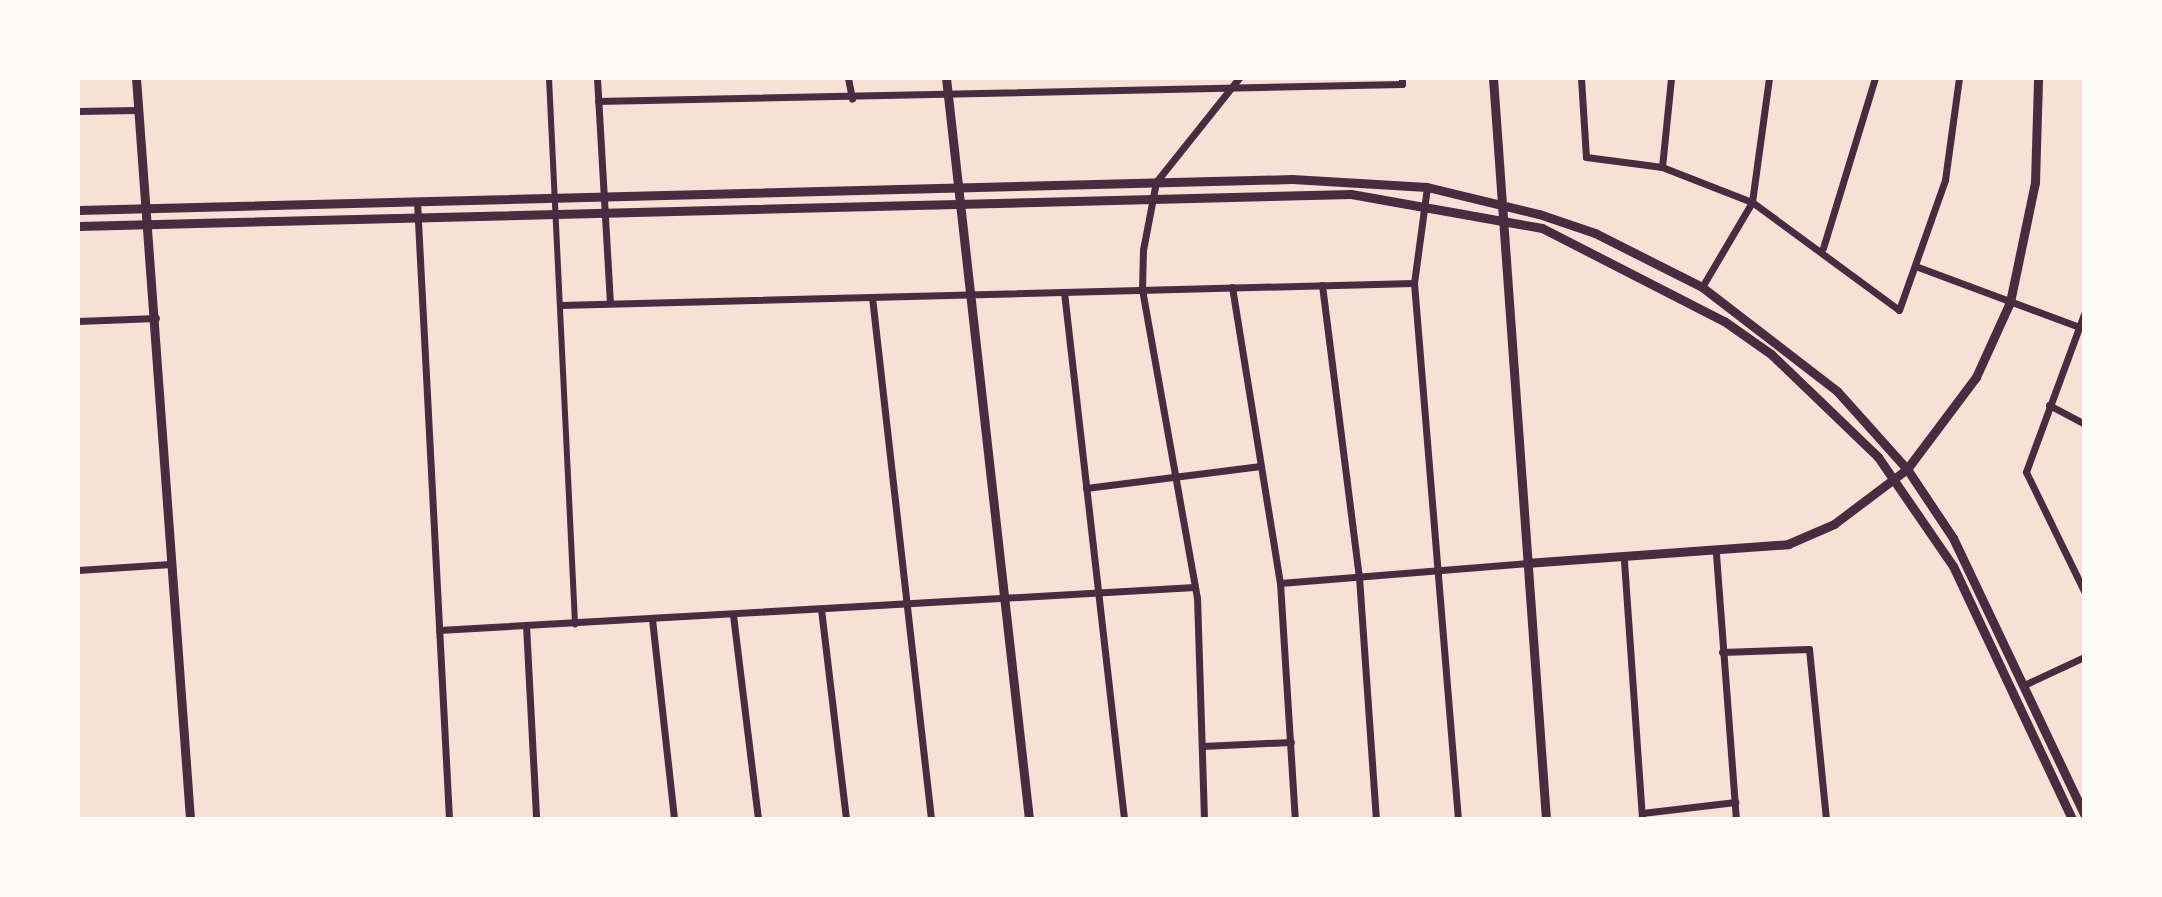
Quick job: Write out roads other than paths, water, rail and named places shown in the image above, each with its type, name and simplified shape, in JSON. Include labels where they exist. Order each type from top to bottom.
[{"type":"street","points":[[136,78],[156,318],[190,819]]},
{"type":"street","points":[[549,78],[575,624]]},
{"type":"street","points":[[597,78],[610,303]]},
{"type":"street","points":[[848,78],[852,99]]},
{"type":"street","points":[[946,78],[1029,819]]},
{"type":"street","points":[[1040,78],[1042,89]]},
{"type":"street","points":[[598,101],[852,99],[1237,82],[1402,84],[1402,78]]},
{"type":"street","points":[[1493,78],[1546,819]]},
{"type":"street","points":[[1581,78],[1586,157],[1662,167],[1752,202],[1823,248],[1899,310],[1918,267],[1945,180],[1959,78]]},
{"type":"street","points":[[1662,167],[1671,78]]},
{"type":"street","points":[[1702,287],[1752,202],[1769,78]]},
{"type":"street","points":[[1823,248],[1875,78]]},
{"type":"street","points":[[1280,583],[1442,574],[1526,563],[1624,561],[1716,554],[1809,536],[1894,480],[1907,469],[1976,377],[2010,302],[2035,182],[2038,78]]},
{"type":"street","points":[[1204,819],[1195,587],[1142,290],[1156,182],[1237,82]]},
{"type":"street","points":[[78,111],[137,110]]},
{"type":"street","points":[[78,210],[1156,182],[1350,180],[1427,187],[1504,204],[1595,233],[1702,287],[1807,364],[1907,469],[1980,587],[2084,814]]},
{"type":"street","points":[[1427,187],[1414,283],[1442,574],[1458,819]]},
{"type":"street","points":[[78,226],[1351,194],[1425,202],[1505,219],[1646,275],[1724,321],[1771,354],[1894,480],[1953,566],[2072,819]]},
{"type":"street","points":[[417,202],[449,819]]},
{"type":"street","points":[[1918,267],[2082,328]]},
{"type":"street","points":[[560,305],[1414,283]]},
{"type":"street","points":[[1322,285],[1359,577],[1376,819]]},
{"type":"street","points":[[1232,287],[1280,583],[1295,819]]},
{"type":"street","points":[[1064,292],[1124,819]]},
{"type":"street","points":[[872,297],[931,819]]},
{"type":"street","points":[[2084,314],[2082,328],[2049,405],[2027,480],[2080,574],[2084,591]]},
{"type":"street","points":[[78,321],[156,318]]},
{"type":"street","points":[[2049,405],[2084,424]]},
{"type":"street","points":[[1086,488],[1178,480],[1261,466]]},
{"type":"street","points":[[1716,554],[1736,819]]},
{"type":"street","points":[[1624,561],[1642,816],[1735,802]]},
{"type":"street","points":[[78,570],[171,564]]},
{"type":"street","points":[[439,630],[907,606],[1195,587]]},
{"type":"street","points":[[821,609],[846,819]]},
{"type":"street","points":[[733,615],[758,819]]},
{"type":"street","points":[[652,619],[674,819]]},
{"type":"street","points":[[526,625],[536,819]]},
{"type":"street","points":[[1722,652],[1809,649],[1826,819]]},
{"type":"street","points":[[2024,685],[2084,657]]},
{"type":"street","points":[[1202,746],[1291,742]]}]
